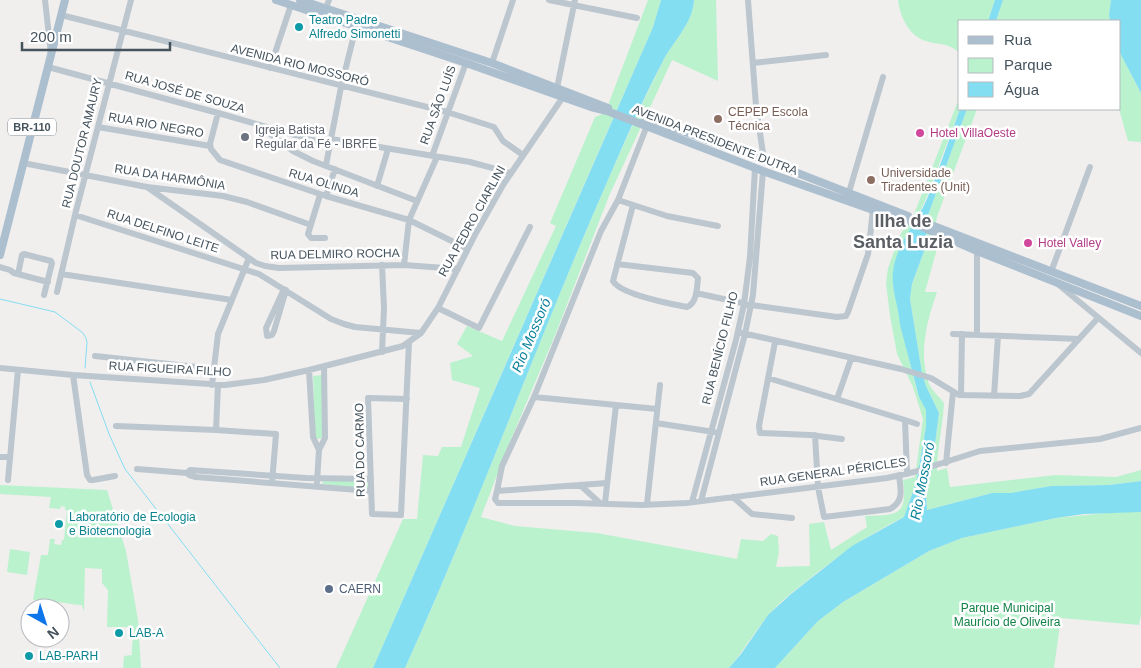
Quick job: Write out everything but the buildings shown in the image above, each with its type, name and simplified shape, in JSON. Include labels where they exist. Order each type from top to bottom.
[{"type":"main road","name":"BR-110","points":[[0,255],[2,239],[65,0]]},
{"type":"main road","name":"AVENIDA PRESIDENTE DUTRA","points":[[276,0],[291,6],[324,13],[492,63],[646,124],[667,135],[755,168],[873,210],[905,217]]},
{"type":"main road","name":"AVENIDA PRESIDENTE DUTRA","points":[[300,0],[356,27],[414,41],[562,98],[608,109]]},
{"type":"main road","name":"AVENIDA PRESIDENTE DUTRA","points":[[646,124],[668,126],[849,192],[1018,264],[1056,283],[1141,316]]},
{"type":"main road","points":[[806,186],[809,177]]},
{"type":"main road","name":"AVENIDA PRESIDENTE DUTRA","points":[[935,229],[977,251],[1051,272],[1141,306]]},
{"type":"street","points":[[45,0],[51,56]]},
{"type":"street","name":"RUA DOUTOR AMAURY","points":[[57,292],[131,0]]},
{"type":"street","points":[[324,13],[329,0]]},
{"type":"street","points":[[492,63],[513,0]]},
{"type":"street","points":[[549,0],[575,3],[637,18]]},
{"type":"street","points":[[748,0],[756,106],[764,160]]},
{"type":"street","points":[[557,88],[575,3]]},
{"type":"street","points":[[270,68],[291,6]]},
{"type":"street","name":"AVENIDA RIO MOSSORÓ","points":[[61,15],[341,87],[447,112],[494,126],[503,141],[523,155]]},
{"type":"street","points":[[326,165],[341,87],[356,27]]},
{"type":"street","points":[[753,63],[826,55]]},
{"type":"street","name":"RUA SÃO LUÍS","points":[[404,265],[409,220],[434,156],[447,112],[466,62]]},
{"type":"street","name":"RUA JOSÉ DE SOUZA","points":[[48,67],[258,125],[330,142],[470,162],[511,173]]},
{"type":"street","points":[[849,192],[883,76]]},
{"type":"street","name":"RUA PEDRO CIARLINI","points":[[421,333],[438,308],[503,185],[562,98]]},
{"type":"street","points":[[210,146],[218,113]]},
{"type":"street","points":[[607,483],[497,491],[502,466],[534,397],[601,230],[618,200],[646,124]]},
{"type":"street","name":"RUA JOSÉ DE SOUZA","points":[[258,125],[293,151],[417,201]]},
{"type":"street","name":"RUA RIO NEGRO","points":[[98,127],[210,146]]},
{"type":"street","name":"RUA OLINDA","points":[[210,146],[220,160],[323,195],[409,220],[468,249]]},
{"type":"street","points":[[376,186],[388,149]]},
{"type":"street","name":"RUA DA HARMÔNIA","points":[[23,163],[147,187],[222,196],[247,202],[310,226]]},
{"type":"street","points":[[1051,272],[1090,167]]},
{"type":"street","name":"RUA BENÍCIO FILHO","points":[[752,267],[755,168]]},
{"type":"street","points":[[325,238],[311,238],[309,236],[310,226],[335,169]]},
{"type":"street","name":"RUA BENÍCIO FILHO","points":[[701,501],[747,304],[764,171]]},
{"type":"street","name":"RUA DELMIRO ROCHA","points":[[147,187],[249,258],[265,266],[278,268],[404,265],[458,269]]},
{"type":"street","points":[[618,200],[667,216],[718,226]]},
{"type":"street","points":[[617,264],[695,274],[698,278],[692,304],[687,307],[651,299],[618,287],[613,283],[617,264],[633,205]]},
{"type":"street","points":[[696,293],[747,304],[837,317],[846,316],[865,263],[873,210]]},
{"type":"street","points":[[753,211],[760,212]]},
{"type":"street","name":"RUA DELFINO LEITE","points":[[75,215],[245,268],[285,289],[337,322],[355,327],[421,333]]},
{"type":"street","points":[[438,308],[480,328],[530,227]]},
{"type":"street","points":[[977,251],[978,335]]},
{"type":"street","points":[[18,271],[24,254],[51,261],[44,295]]},
{"type":"street","points":[[216,430],[215,369],[218,334],[249,258]]},
{"type":"street","points":[[382,265],[384,308],[382,352]]},
{"type":"street","points":[[0,267],[18,271],[48,282]]},
{"type":"street","points":[[61,274],[232,300]]},
{"type":"street","points":[[1056,283],[1141,354]]},
{"type":"street","points":[[285,289],[274,331],[272,335],[267,336],[266,328],[285,289]]},
{"type":"street","points":[[741,333],[901,369],[931,378],[960,395],[1020,396],[1029,394],[1098,318]]},
{"type":"street","name":"RUA FIGUEIRA FILHO","points":[[0,368],[73,376],[215,385],[264,380],[382,352],[409,342],[421,333]]},
{"type":"street","name":"RUA BENÍCIO FILHO","points":[[692,502],[710,432],[741,333]]},
{"type":"street","points":[[953,334],[1079,339]]},
{"type":"street","points":[[960,395],[962,334]]},
{"type":"street","points":[[994,396],[998,336]]},
{"type":"street","name":"RUA DO CARMO","points":[[407,399],[368,398],[372,514],[401,515],[407,399],[409,342]]},
{"type":"street","points":[[775,342],[759,426],[760,433],[815,435],[842,439]]},
{"type":"street","name":"RUA FIGUEIRA FILHO","points":[[95,356],[215,369]]},
{"type":"street","points":[[837,399],[851,359]]},
{"type":"street","points":[[318,482],[319,450],[325,438],[324,366]]},
{"type":"street","points":[[8,480],[18,370]]},
{"type":"street","points":[[309,370],[313,437],[319,450]]},
{"type":"street","points":[[73,376],[87,475],[90,480],[115,476]]},
{"type":"street","points":[[768,378],[917,424]]},
{"type":"street","points":[[647,504],[660,385]]},
{"type":"street","points":[[943,464],[953,392]]},
{"type":"street","points":[[534,397],[657,409]]},
{"type":"street","points":[[580,485],[602,503],[607,483],[616,405]]},
{"type":"street","points":[[905,420],[907,474]]},
{"type":"street","points":[[656,423],[718,433]]},
{"type":"street","points":[[116,426],[276,434],[272,479]]},
{"type":"street","name":"RUA GENERAL PÉRICLES","points":[[497,491],[495,501],[500,503],[647,504],[692,502],[899,476],[989,450],[1100,439],[1141,428]]},
{"type":"street","points":[[815,435],[818,487],[824,516],[890,509],[901,498],[899,476]]},
{"type":"street","points":[[0,457],[10,457]]},
{"type":"street","points":[[137,469],[186,473],[190,470],[318,482],[371,491]]},
{"type":"street","points":[[318,482],[371,479]]},
{"type":"street","points":[[733,497],[752,514],[792,518]]},
{"type":"green space","points":[[648,0],[661,0],[653,27],[373,668],[336,668],[403,519],[417,519],[423,455],[438,456],[442,447],[461,447],[480,388],[452,380],[450,363],[473,356],[457,344],[467,326],[502,341],[556,226],[550,223],[595,117],[605,113]]},
{"type":"green space","points":[[694,0],[716,0],[718,81],[672,60],[609,196],[556,333],[509,444],[481,517],[515,526],[597,533],[737,559],[741,539],[763,541],[771,534],[778,536],[779,552],[776,567],[810,566],[809,524],[824,522],[831,550],[867,527],[865,516],[897,512],[904,501],[903,480],[915,477],[923,419],[913,387],[897,354],[886,283],[888,268],[900,235],[914,214],[958,101],[958,110],[960,110],[926,199],[912,228],[893,286],[914,380],[919,397],[926,409],[926,427],[916,483],[904,517],[854,546],[787,597],[763,622],[729,668],[405,668],[458,546],[608,180],[662,63],[686,25],[693,9]]},
{"type":"green space","points":[[898,0],[995,0],[988,20],[958,20],[958,52],[943,44],[926,41],[915,35],[906,25]]},
{"type":"green space","points":[[1003,0],[1111,0],[1110,20],[996,20]]},
{"type":"green space","points":[[1121,55],[1141,93],[1141,142],[1128,141],[1119,110],[1121,110]]},
{"type":"green space","points":[[967,110],[977,110],[937,217],[933,237],[938,245],[925,292],[937,292],[927,326],[924,361],[929,384],[944,403],[937,471],[947,468],[950,487],[1056,475],[1116,477],[1141,470],[1141,481],[1109,485],[1051,486],[1010,493],[992,493],[927,510],[926,497],[939,413],[922,373],[910,299],[912,284],[926,246],[927,218]]},
{"type":"green space","points":[[322,375],[325,438],[315,439],[313,376]]},
{"type":"green space","points":[[323,480],[369,481],[369,489],[322,484]]},
{"type":"green space","points":[[0,485],[107,490],[126,551],[138,620],[141,668],[123,668],[124,656],[132,655],[134,629],[131,627],[107,627],[108,590],[102,583],[102,569],[85,568],[84,612],[82,605],[70,604],[70,598],[33,598],[41,555],[48,555],[50,539],[55,539],[54,544],[61,545],[62,540],[64,540],[67,510],[65,510],[65,507],[61,506],[60,509],[49,508],[51,497],[0,494]]},
{"type":"green space","name":"Parque Municipal Maurício de Oliveira","points":[[1115,512],[1141,512],[1141,615],[1139,625],[1061,618],[1054,668],[775,668],[818,621],[843,602],[929,551],[962,538],[1056,518]]},
{"type":"green space","points":[[10,549],[30,552],[27,575],[7,572]]},
{"type":"water","name":"Rio Mossoró","points":[[661,0],[694,0],[690,17],[666,55],[621,151],[582,241],[458,546],[405,668],[373,668],[653,27]]},
{"type":"water","points":[[995,0],[1003,0],[996,20],[988,20]]},
{"type":"water","points":[[1111,0],[1141,0],[1141,93],[1121,55],[1121,20],[1110,20]]},
{"type":"water","name":"Rio Mossoró","points":[[960,110],[967,110],[927,218],[926,246],[912,284],[910,299],[922,373],[939,413],[926,497],[927,510],[992,493],[1010,493],[1051,486],[1109,485],[1141,481],[1141,512],[1084,514],[1056,518],[962,538],[929,551],[843,602],[818,621],[775,668],[729,668],[768,615],[791,594],[852,546],[904,517],[916,483],[926,427],[926,410],[919,397],[900,325],[893,285],[893,272],[898,252],[923,208]]},
{"type":"waterway","points":[[0,299],[55,312],[83,333],[87,342],[85,368]]},
{"type":"waterway","points":[[90,382],[109,434],[125,469],[280,668]]},
{"type":"place","name":"Teatro Padre Alfredo Simonetti","points":[[299,27]]},
{"type":"place","name":"CEPEP Escola Técnica","points":[[718,119]]},
{"type":"place","name":"Hotel VillaOeste","points":[[920,133]]},
{"type":"place","name":"Igreja Batista Regular da Fé - IBRFE","points":[[245,137]]},
{"type":"place","name":"Universidade Tiradentes (Unit)","points":[[871,180]]},
{"type":"place","name":"Hotel Valley","points":[[1028,243]]},
{"type":"place","name":"Laboratório de Ecologia e Biotecnologia","points":[[59,524]]},
{"type":"place","name":"CAERN","points":[[329,589]]},
{"type":"place","name":"LAB-A","points":[[119,633]]},
{"type":"place","name":"LAB-PARH","points":[[29,656]]},
{"type":"district","name":"Ilha de Santa Luzia","points":[[903,231]]}]
